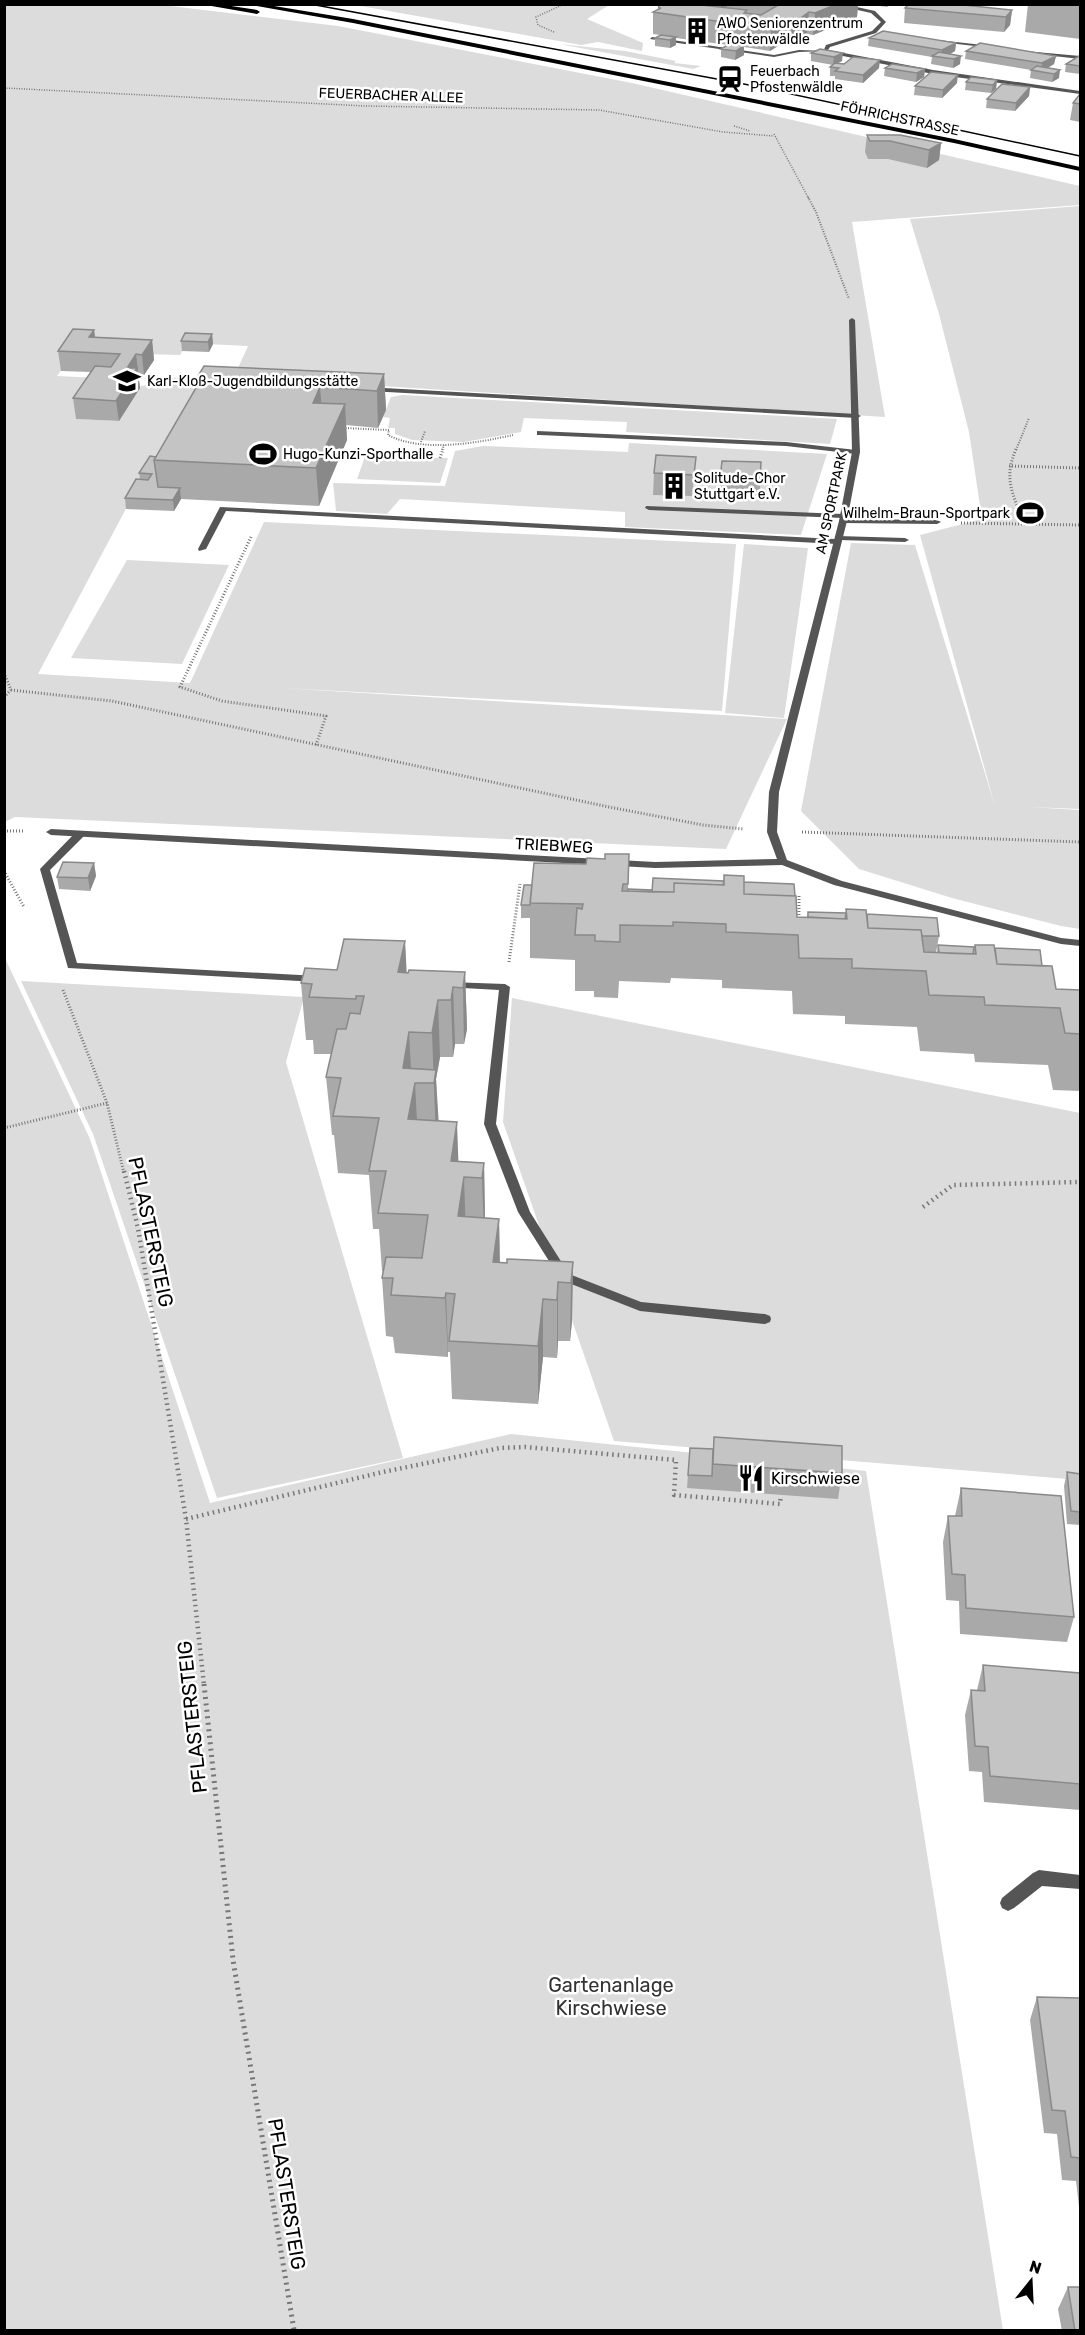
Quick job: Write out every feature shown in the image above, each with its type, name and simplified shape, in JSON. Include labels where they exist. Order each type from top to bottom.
[{"type":"main road","points":[[203,4],[412,34]]},
{"type":"main road","points":[[248,4],[353,21],[412,34]]},
{"type":"main road","name":"FÖHRICHSTRASSE","points":[[412,34],[737,97],[1080,170]]},
{"type":"street","points":[[833,4],[859,8],[881,16],[884,22],[874,32]]},
{"type":"street","points":[[825,51],[836,43],[874,32],[886,34]]},
{"type":"street","points":[[652,38],[774,56],[799,51],[825,51],[933,72],[1080,93]]},
{"type":"street","points":[[933,40],[1002,49]]},
{"type":"street","points":[[1024,51],[1080,58]]},
{"type":"street","name":"AM SPORTPARK","points":[[783,862],[771,832],[774,792],[838,540],[856,452],[852,320]]},
{"type":"street","points":[[359,389],[856,416]]},
{"type":"street","points":[[540,433],[786,444],[856,452]]},
{"type":"street","points":[[649,508],[937,522]]},
{"type":"street","points":[[202,549],[223,509],[838,540],[904,540]]},
{"type":"street","name":"TRIEBWEG","points":[[51,832],[643,864],[783,862],[838,883],[1061,941],[1080,943]]},
{"type":"street","points":[[80,834],[45,869],[72,966],[333,980]]},
{"type":"street","points":[[440,984],[506,987],[490,1124],[524,1212],[565,1277],[640,1306],[765,1319]]},
{"type":"street","points":[[1008,1903],[1039,1878],[1080,1881]]},
{"type":"path","points":[[557,34],[538,25],[536,17],[564,4]]},
{"type":"path","name":"FEUERBACHER ALLEE","points":[[4,88],[366,106],[599,110],[634,114],[726,132],[753,132],[774,136]]},
{"type":"path","points":[[772,127],[774,136],[816,213],[849,298],[852,320]]},
{"type":"path","points":[[137,377],[180,379]]},
{"type":"path","points":[[1023,523],[1009,480],[1010,466],[1029,418]]},
{"type":"path","points":[[337,428],[389,430],[388,435],[393,439],[444,445],[467,445],[520,433]]},
{"type":"path","points":[[421,442],[425,431]]},
{"type":"path","points":[[440,458],[444,445]]},
{"type":"path","points":[[1010,466],[1080,468]]},
{"type":"path","points":[[263,512],[180,687],[222,701],[326,716],[316,745]]},
{"type":"path","points":[[937,522],[1080,525]]},
{"type":"path","points":[[4,673],[11,690]]},
{"type":"path","points":[[4,684],[10,685]]},
{"type":"path","points":[[11,690],[112,701],[702,825],[771,832],[843,832],[1080,842]]},
{"type":"path","points":[[4,697],[11,690]]},
{"type":"path","points":[[506,987],[519,896]]},
{"type":"path","points":[[799,908],[799,929]]},
{"type":"path","name":"PFLASTERSTEIG","points":[[4,1128],[107,1102],[138,1228],[186,1519],[233,1960],[294,2331]]},
{"type":"path","points":[[922,1207],[953,1185],[1080,1182]]},
{"type":"path","points":[[186,1519],[383,1472],[500,1448],[525,1447],[676,1460],[674,1495],[780,1504],[781,1495]]},
{"type":"green space","points":[[5,5],[162,5],[338,26],[632,83],[1080,186],[1080,205],[852,222],[885,417],[348,384],[238,368],[248,346],[187,343],[180,355],[143,354],[80,345],[57,376],[120,379],[77,419],[119,421],[141,386],[173,382],[200,383],[145,473],[38,674],[190,683],[264,522],[736,544],[722,711],[281,688],[787,719],[726,849],[15,817],[5,822]]},
{"type":"green space","points":[[355,5],[609,5],[587,19],[643,43],[642,51],[598,42],[581,45]]},
{"type":"green space","points":[[559,44],[625,51],[676,61],[674,63],[701,66],[693,69]]},
{"type":"green space","points":[[1080,206],[1080,809],[1029,807],[1080,810],[1080,929],[952,898],[859,869],[801,811],[851,543],[915,545],[995,806],[920,535],[982,519],[969,432],[939,314],[910,219]]},
{"type":"green space","points":[[402,395],[837,419],[830,444],[626,432],[627,422],[524,418],[521,432],[464,442],[412,440],[395,434],[395,428],[388,428],[390,418],[383,417],[391,397]]},
{"type":"green space","points":[[629,443],[827,454],[801,535],[625,527],[625,512],[400,499],[387,514],[336,511],[333,483],[445,486],[455,451],[483,446],[628,452]]},
{"type":"green space","points":[[366,454],[448,458],[440,483],[357,479]]},
{"type":"green space","points":[[744,544],[808,548],[784,718],[725,713]]},
{"type":"green space","points":[[127,560],[229,565],[182,664],[71,658]]},
{"type":"green space","name":"Gartenanlage Kirschwiese","points":[[4,956],[90,1139],[210,1503],[511,1434],[866,1471],[1003,2330],[5,2330]]},
{"type":"green space","points":[[21,981],[304,997],[286,1062],[403,1458],[217,1498],[93,1134]]},
{"type":"green space","points":[[512,998],[1080,1113],[1080,1480],[614,1441],[503,1122]]},
{"type":"building","points":[[658,4],[692,4],[747,10],[744,13],[761,15],[780,4],[837,4],[815,13],[809,12],[792,24],[778,22],[776,23],[780,24],[771,29],[653,12],[661,8]]},
{"type":"building","points":[[909,4],[954,4],[1012,10],[1006,17],[905,8]]},
{"type":"building","points":[[883,31],[956,43],[942,50],[869,38]]},
{"type":"building","points":[[661,35],[676,37],[670,40],[655,38]]},
{"type":"building","points":[[980,43],[1056,56],[1042,63],[966,51]]},
{"type":"building","points":[[729,44],[744,46],[736,51],[721,49]]},
{"type":"building","points":[[820,49],[843,53],[834,57],[811,53]]},
{"type":"building","points":[[939,52],[961,56],[954,59],[932,56]]},
{"type":"building","points":[[1079,56],[1080,66],[1066,64]]},
{"type":"building","points":[[853,57],[880,60],[863,75],[835,71],[839,68],[830,67],[835,63],[844,64]]},
{"type":"building","points":[[892,64],[925,69],[917,73],[885,68]]},
{"type":"building","points":[[1037,66],[1060,70],[1054,74],[1031,70]]},
{"type":"building","points":[[931,72],[958,75],[943,90],[915,86]]},
{"type":"building","points":[[971,77],[997,80],[993,85],[966,82]]},
{"type":"building","points":[[1002,84],[1030,87],[1016,103],[987,99]]},
{"type":"building","points":[[1080,94],[1080,104],[1073,103]]},
{"type":"building","points":[[867,135],[900,135],[941,143],[929,150],[890,141],[870,141]]},
{"type":"building","points":[[73,329],[94,330],[89,337],[152,340],[142,355],[136,354],[127,368],[137,368],[116,401],[73,398],[95,366],[111,367],[120,354],[58,351]]},
{"type":"building","points":[[185,333],[212,334],[208,342],[181,341]]},
{"type":"building","points":[[204,366],[384,374],[377,391],[320,387],[313,403],[345,404],[316,468],[154,460],[203,376],[198,376]]},
{"type":"building","points":[[656,455],[696,457],[694,475],[654,473]]},
{"type":"building","points":[[150,456],[156,457],[154,460],[158,487],[180,488],[173,500],[125,498],[136,479],[148,480],[152,474],[139,473]]},
{"type":"building","points":[[722,461],[761,462],[760,481],[720,479]]},
{"type":"building","points":[[605,854],[629,854],[628,884],[623,884],[622,891],[674,892],[674,883],[724,885],[724,875],[744,876],[744,894],[796,896],[797,917],[847,919],[846,909],[866,910],[868,928],[921,930],[924,952],[976,954],[975,945],[994,945],[997,964],[1052,966],[1056,989],[1080,990],[1080,1034],[1065,1033],[1060,1008],[985,1005],[984,997],[929,995],[926,971],[852,968],[852,959],[799,958],[798,935],[726,932],[726,924],[673,922],[673,926],[620,925],[620,942],[595,941],[595,935],[575,935],[577,908],[582,909],[583,904],[530,903],[534,863],[586,864],[587,858],[605,859]]},
{"type":"building","points":[[63,862],[94,863],[88,878],[57,877]]},
{"type":"building","points":[[653,878],[724,881],[723,885],[674,883],[674,892],[652,892]]},
{"type":"building","points":[[744,882],[794,884],[795,896],[744,894]]},
{"type":"building","points":[[524,885],[532,885],[530,905],[521,905]]},
{"type":"building","points":[[628,889],[652,890],[652,892],[628,891]]},
{"type":"building","points":[[808,912],[846,913],[845,919],[808,917]]},
{"type":"building","points":[[867,914],[937,918],[939,936],[922,936],[921,930],[868,928]]},
{"type":"building","points":[[344,939],[405,941],[398,972],[408,973],[409,970],[465,972],[463,988],[453,987],[451,1000],[438,1000],[432,1033],[409,1032],[403,1068],[436,1070],[434,1083],[415,1083],[408,1119],[457,1122],[451,1161],[484,1163],[482,1178],[464,1177],[458,1216],[499,1219],[493,1262],[507,1263],[507,1259],[573,1262],[571,1283],[558,1282],[557,1300],[543,1299],[538,1346],[449,1341],[455,1294],[446,1293],[445,1298],[391,1295],[393,1278],[382,1278],[386,1257],[422,1258],[428,1215],[378,1213],[386,1171],[369,1171],[379,1118],[333,1116],[341,1078],[326,1077],[337,1029],[346,1029],[350,1013],[360,1014],[364,996],[356,996],[356,999],[309,997],[312,984],[301,983],[305,968],[337,970]]},
{"type":"building","points":[[938,945],[974,947],[973,954],[939,953]]},
{"type":"building","points":[[995,948],[1040,950],[1042,966],[997,964]]},
{"type":"building","points":[[714,1437],[842,1446],[842,1473],[713,1464]]},
{"type":"building","points":[[690,1448],[713,1449],[712,1476],[688,1475]]},
{"type":"building","points":[[1067,1472],[1080,1474],[1080,1512],[1071,1511]]},
{"type":"building","points":[[961,1488],[1061,1496],[1074,1617],[966,1608],[965,1575],[952,1574],[948,1516],[962,1516]]},
{"type":"building","points":[[983,1665],[1080,1673],[1080,1784],[990,1776],[988,1747],[975,1746],[971,1690],[985,1691]]},
{"type":"building","points":[[1037,1997],[1080,1998],[1080,2158],[1071,2157],[1065,2111],[1052,2110]]},
{"type":"building","points":[[1068,2287],[1080,2287],[1080,2331],[1075,2331]]},
{"type":"tram line","points":[[310,4],[744,84],[1080,156]]},
{"type":"place","name":"AWO Seniorenzentrum Pfostenwäldle","points":[[697,31]]},
{"type":"place","name":"Feuerbach Pfostenwäldle","points":[[730,79]]},
{"type":"place","name":"Karl-Kloß-Jugendbildungsstätte","points":[[127,381]]},
{"type":"place","name":"Hugo-Kunzi-Sporthalle","points":[[263,454]]},
{"type":"place","name":"Solitude-Chor Stuttgart e.V.","points":[[674,486]]},
{"type":"place","name":"Wilhelm-Braun-Sportpark","points":[[1030,513]]},
{"type":"place","name":"Kirschwiese","points":[[751,1478]]}]
